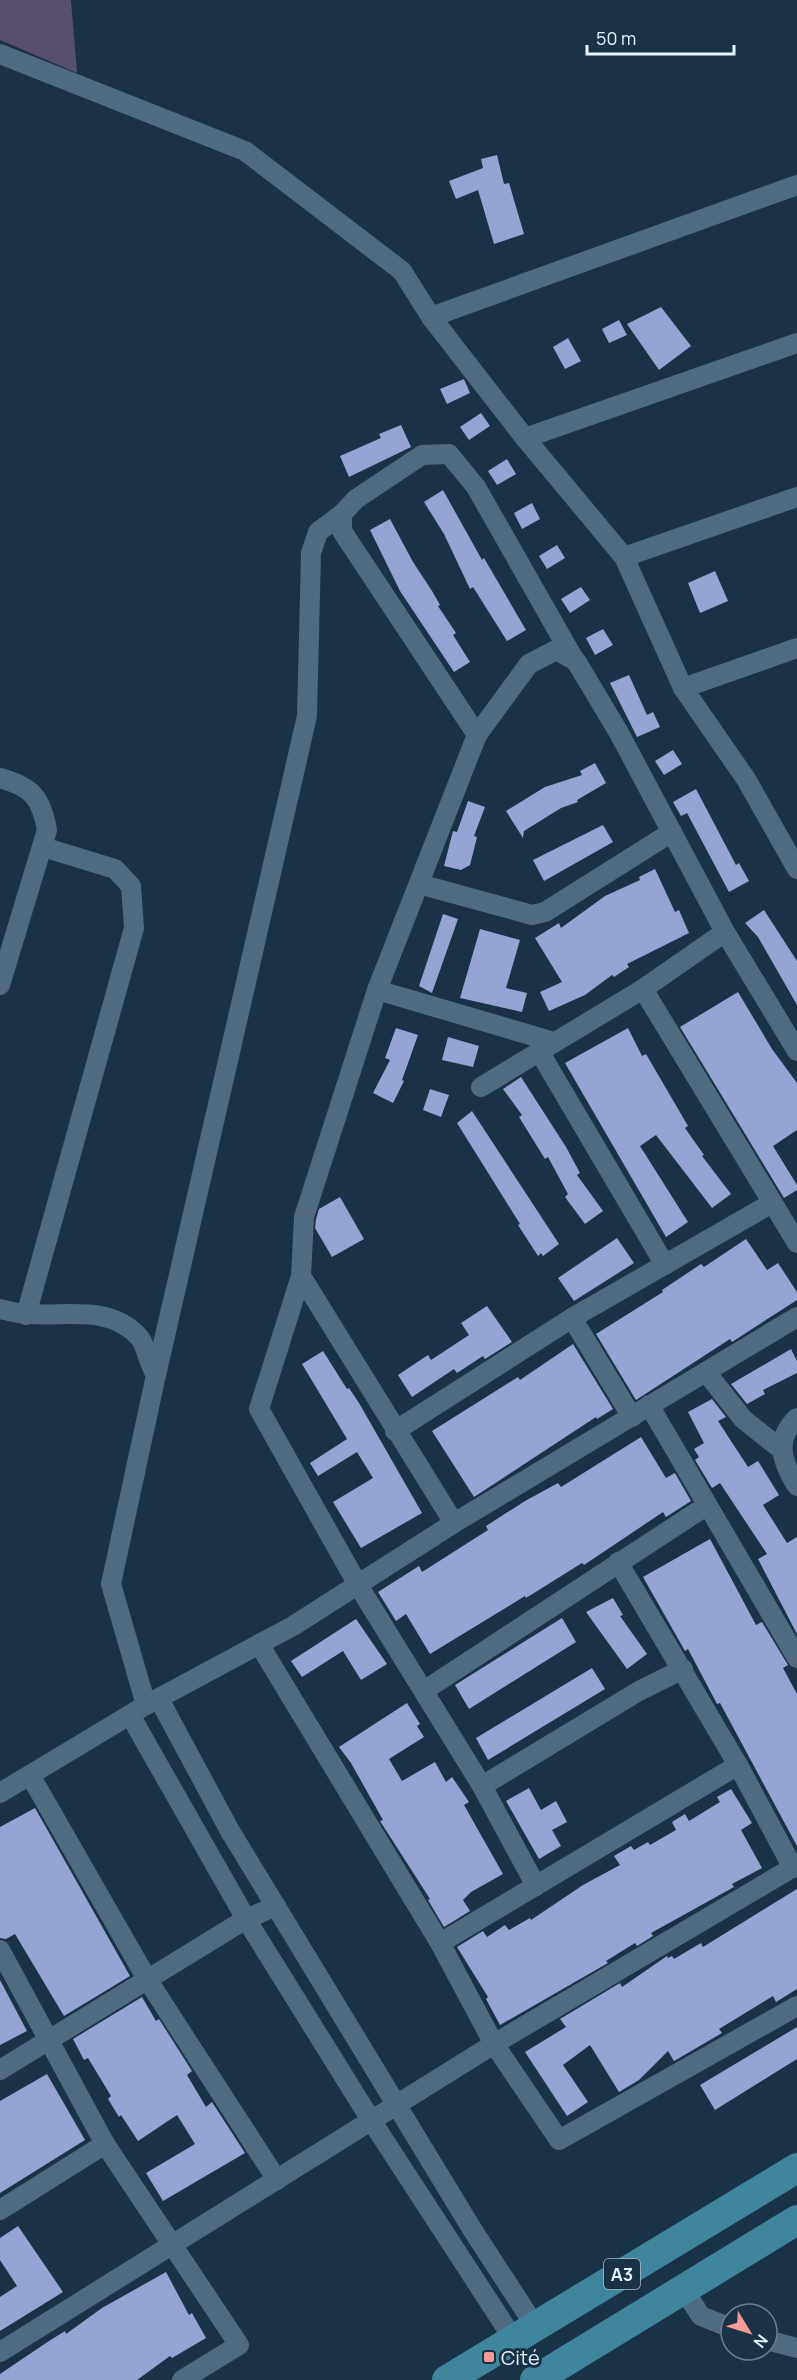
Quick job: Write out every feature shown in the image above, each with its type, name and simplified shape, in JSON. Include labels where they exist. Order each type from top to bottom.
[{"type":"main road","name":"A3","points":[[447,2380],[797,2168]]},
{"type":"main road","name":"A3","points":[[535,2380],[797,2220]]},
{"type":"street","points":[[0,54],[245,151],[402,271],[431,317],[525,438],[624,556],[683,688],[746,779],[797,869]]},
{"type":"street","points":[[431,317],[797,185]]},
{"type":"street","points":[[525,438],[797,344]]},
{"type":"street","points":[[524,2333],[371,2121],[246,1919],[145,1706],[111,1584],[156,1375],[307,716],[311,553],[318,532],[342,514],[356,499],[422,455],[449,454],[476,487],[619,734],[725,932],[797,1051]]},
{"type":"street","points":[[624,556],[797,497]]},
{"type":"street","points":[[342,514],[342,531],[477,735]]},
{"type":"street","points":[[683,688],[797,648]]},
{"type":"street","points":[[536,1886],[482,1786],[358,1585],[259,1409],[302,1276],[304,1217],[377,990],[477,735],[529,664],[556,650],[576,661]]},
{"type":"street","points":[[0,778],[24,785],[43,808],[47,830],[0,985]]},
{"type":"street","points":[[419,884],[532,915],[546,912],[672,832]]},
{"type":"street","points":[[26,1314],[134,928],[131,886],[115,869],[43,847]]},
{"type":"street","points":[[481,1087],[643,989],[725,932]]},
{"type":"street","points":[[643,989],[797,1244]]},
{"type":"street","points":[[377,990],[546,1047],[665,1265]]},
{"type":"street","points":[[395,1431],[572,1318],[772,1203]]},
{"type":"street","points":[[302,1276],[453,1523]]},
{"type":"street","points":[[0,1309],[26,1314],[94,1313],[138,1335],[143,1342],[148,1363],[156,1375]]},
{"type":"street","points":[[0,1793],[145,1706],[259,1644],[358,1585],[453,1523],[632,1418],[797,1317]]},
{"type":"street","points":[[572,1318],[632,1418]]},
{"type":"street","points":[[706,1372],[743,1419],[782,1450]]},
{"type":"street","points":[[649,1406],[797,1658]]},
{"type":"street","points":[[797,1419],[786,1429],[782,1450],[788,1470],[797,1486]]},
{"type":"street","points":[[424,1690],[706,1506]]},
{"type":"street","points":[[0,2352],[494,2044],[795,1867],[683,1669],[618,1562]]},
{"type":"street","points":[[259,1644],[440,1943],[494,2044],[559,2140],[797,2006]]},
{"type":"street","points":[[482,1786],[639,1691],[683,1669]]},
{"type":"street","points":[[145,1706],[230,1831],[398,2103],[472,2229],[524,2333]]},
{"type":"street","points":[[440,1943],[738,1766]]},
{"type":"street","points":[[30,1775],[147,1979],[277,2180]]},
{"type":"street","points":[[0,2070],[246,1919],[276,1906]]},
{"type":"street","points":[[0,1950],[105,2144],[238,2345],[182,2380]]},
{"type":"street","points":[[0,2210],[105,2144]]},
{"type":"street","points":[[683,2289],[701,2316],[719,2323]]},
{"type":"street","points":[[779,2343],[797,2348]]},
{"type":"shaded area","points":[[0,0],[71,0],[77,73],[0,40]]},
{"type":"building","points":[[497,155],[504,184],[509,183],[524,234],[494,244],[478,190],[456,199],[449,181],[483,168],[481,159]]},
{"type":"building","points":[[661,307],[691,346],[659,370],[627,324]]},
{"type":"building","points":[[619,320],[627,335],[609,343],[602,329]]},
{"type":"building","points":[[568,338],[581,361],[565,369],[553,347]]},
{"type":"building","points":[[464,379],[470,393],[447,404],[440,389]]},
{"type":"building","points":[[481,413],[490,426],[469,440],[460,427]]},
{"type":"building","points":[[401,425],[411,447],[349,477],[340,456],[381,438],[379,434]]},
{"type":"building","points":[[507,459],[516,474],[497,485],[488,471]]},
{"type":"building","points":[[443,490],[482,560],[484,558],[526,630],[507,641],[473,587],[470,589],[444,534],[424,502]]},
{"type":"building","points":[[532,503],[540,519],[522,529],[514,513]]},
{"type":"building","points":[[390,519],[440,605],[438,606],[456,633],[453,635],[470,662],[454,672],[400,591],[370,530]]},
{"type":"building","points":[[557,545],[565,558],[547,569],[539,556]]},
{"type":"building","points":[[715,571],[728,601],[700,613],[688,583]]},
{"type":"building","points":[[581,587],[590,600],[570,613],[561,599]]},
{"type":"building","points":[[603,629],[613,645],[595,655],[586,638]]},
{"type":"building","points":[[629,675],[647,715],[653,712],[660,727],[637,737],[610,683]]},
{"type":"building","points":[[673,750],[682,764],[664,775],[655,761]]},
{"type":"building","points":[[595,763],[606,783],[577,800],[578,802],[561,808],[524,831],[523,838],[506,811],[545,787],[582,775],[580,771]]},
{"type":"building","points":[[696,789],[736,865],[739,863],[749,881],[729,892],[687,813],[681,816],[673,802]]},
{"type":"building","points":[[468,801],[485,807],[474,836],[477,837],[470,865],[461,870],[444,866],[453,831],[457,832]]},
{"type":"building","points":[[603,825],[613,842],[544,881],[533,860]]},
{"type":"building","points":[[655,869],[675,912],[679,910],[689,933],[627,964],[629,967],[614,977],[612,975],[585,995],[549,1011],[540,992],[562,982],[535,938],[559,923],[561,928],[605,896],[640,880],[639,877]]},
{"type":"building","points":[[764,910],[797,961],[797,1005],[758,937],[745,923]]},
{"type":"building","points":[[443,914],[458,919],[432,993],[419,986]]},
{"type":"building","points":[[480,929],[520,940],[506,988],[527,993],[522,1012],[460,998]]},
{"type":"building","points":[[738,992],[772,1049],[797,1083],[797,1130],[773,1146],[797,1185],[797,1190],[784,1198],[680,1027]]},
{"type":"building","points":[[396,1028],[418,1035],[402,1080],[404,1081],[393,1103],[373,1093],[390,1060],[385,1058]]},
{"type":"building","points":[[628,1028],[642,1056],[646,1054],[688,1126],[685,1128],[704,1155],[702,1156],[731,1194],[712,1208],[656,1135],[640,1146],[688,1222],[666,1237],[565,1063]]},
{"type":"building","points":[[448,1037],[479,1046],[473,1067],[442,1060]]},
{"type":"building","points":[[521,1077],[566,1147],[580,1173],[577,1175],[603,1211],[585,1224],[565,1197],[568,1194],[548,1157],[545,1159],[519,1117],[522,1115],[503,1089]]},
{"type":"building","points":[[430,1089],[449,1095],[441,1117],[423,1110]]},
{"type":"building","points":[[472,1111],[559,1244],[543,1256],[541,1253],[538,1256],[457,1123]]},
{"type":"building","points":[[340,1197],[364,1239],[332,1257],[315,1228],[316,1219],[319,1209]]},
{"type":"building","points":[[617,1238],[634,1263],[574,1301],[558,1278]]},
{"type":"building","points":[[746,1239],[767,1270],[778,1263],[797,1292],[797,1300],[732,1342],[730,1339],[636,1400],[596,1334],[663,1292],[662,1290],[701,1264],[704,1267]]},
{"type":"building","points":[[487,1306],[512,1342],[485,1359],[483,1356],[457,1373],[454,1369],[412,1397],[398,1375],[428,1355],[431,1360],[469,1335],[461,1323]]},
{"type":"building","points":[[573,1344],[613,1409],[597,1419],[596,1417],[474,1497],[432,1431],[518,1377],[520,1380]]},
{"type":"building","points":[[791,1349],[797,1361],[797,1373],[763,1390],[765,1394],[747,1404],[731,1384]]},
{"type":"building","points":[[323,1351],[347,1389],[349,1388],[359,1403],[422,1513],[361,1548],[333,1502],[373,1478],[357,1452],[318,1476],[310,1463],[347,1439],[302,1364]]},
{"type":"building","points":[[712,1399],[726,1417],[718,1421],[748,1467],[758,1461],[779,1495],[763,1505],[787,1543],[797,1537],[797,1634],[758,1559],[767,1554],[720,1483],[712,1488],[695,1460],[699,1457],[694,1449],[704,1443],[688,1412]]},
{"type":"building","points":[[641,1437],[666,1478],[675,1473],[691,1501],[666,1517],[663,1512],[584,1565],[582,1563],[430,1654],[406,1614],[396,1621],[378,1592],[419,1566],[422,1572],[488,1530],[486,1526],[525,1501],[558,1483],[561,1487]]},
{"type":"building","points":[[710,1539],[756,1625],[762,1622],[788,1665],[783,1668],[797,1694],[797,1846],[720,1703],[717,1704],[688,1649],[685,1651],[643,1577]]},
{"type":"building","points":[[613,1598],[623,1615],[620,1616],[647,1654],[627,1669],[586,1612]]},
{"type":"building","points":[[562,1618],[576,1642],[469,1709],[455,1685]]},
{"type":"building","points":[[356,1619],[387,1664],[361,1680],[343,1651],[302,1677],[291,1661]]},
{"type":"building","points":[[592,1668],[605,1689],[488,1760],[476,1738]]},
{"type":"building","points":[[407,1703],[420,1724],[417,1726],[424,1737],[389,1759],[402,1781],[435,1762],[446,1782],[452,1777],[469,1802],[464,1805],[503,1874],[471,1892],[463,1900],[470,1911],[444,1927],[428,1900],[430,1899],[380,1821],[383,1820],[351,1763],[339,1747]]},
{"type":"building","points":[[529,1788],[541,1810],[556,1801],[567,1822],[552,1830],[561,1846],[539,1859],[506,1801]]},
{"type":"building","points":[[731,1789],[752,1823],[741,1830],[762,1868],[732,1884],[734,1887],[651,1933],[653,1936],[637,1946],[635,1943],[606,1961],[608,1963],[500,2025],[486,1999],[488,1997],[457,1947],[483,1931],[487,1937],[505,1925],[509,1930],[530,1918],[531,1920],[583,1885],[620,1865],[614,1856],[631,1846],[634,1850],[648,1842],[650,1845],[676,1830],[672,1822],[685,1814],[689,1821],[720,1802],[717,1797]]},
{"type":"building","points":[[35,1808],[130,1976],[64,2016],[15,1934],[6,1939],[0,1938],[0,1827]]},
{"type":"building","points":[[797,1889],[797,1989],[776,2002],[773,1996],[719,2029],[722,2033],[674,2061],[668,2051],[639,2080],[619,2092],[590,2045],[563,2065],[588,2102],[567,2116],[525,2052],[566,2027],[560,2019],[620,1983],[622,1987],[667,1956],[668,1958],[672,1956],[674,1959],[701,1943],[703,1947]]},
{"type":"building","points":[[0,1980],[27,2031],[0,2045]]},
{"type":"building","points":[[142,1997],[156,2021],[159,2019],[192,2071],[187,2075],[206,2107],[212,2102],[245,2153],[163,2201],[146,2173],[195,2144],[177,2115],[138,2141],[121,2115],[119,2117],[108,2099],[111,2096],[88,2058],[84,2060],[73,2039]]},
{"type":"building","points":[[797,2027],[797,2059],[715,2110],[700,2085]]},
{"type":"building","points":[[47,2074],[85,2140],[0,2193],[0,2101]]},
{"type":"building","points":[[18,2226],[63,2292],[0,2331],[0,2297],[17,2286],[0,2260],[0,2238]]},
{"type":"building","points":[[166,2272],[189,2315],[192,2313],[206,2338],[172,2358],[170,2356],[137,2380],[0,2380],[0,2374],[49,2341],[65,2331],[66,2334],[102,2308]]},
{"type":"place","name":"Cité","points":[[489,2357]]}]
